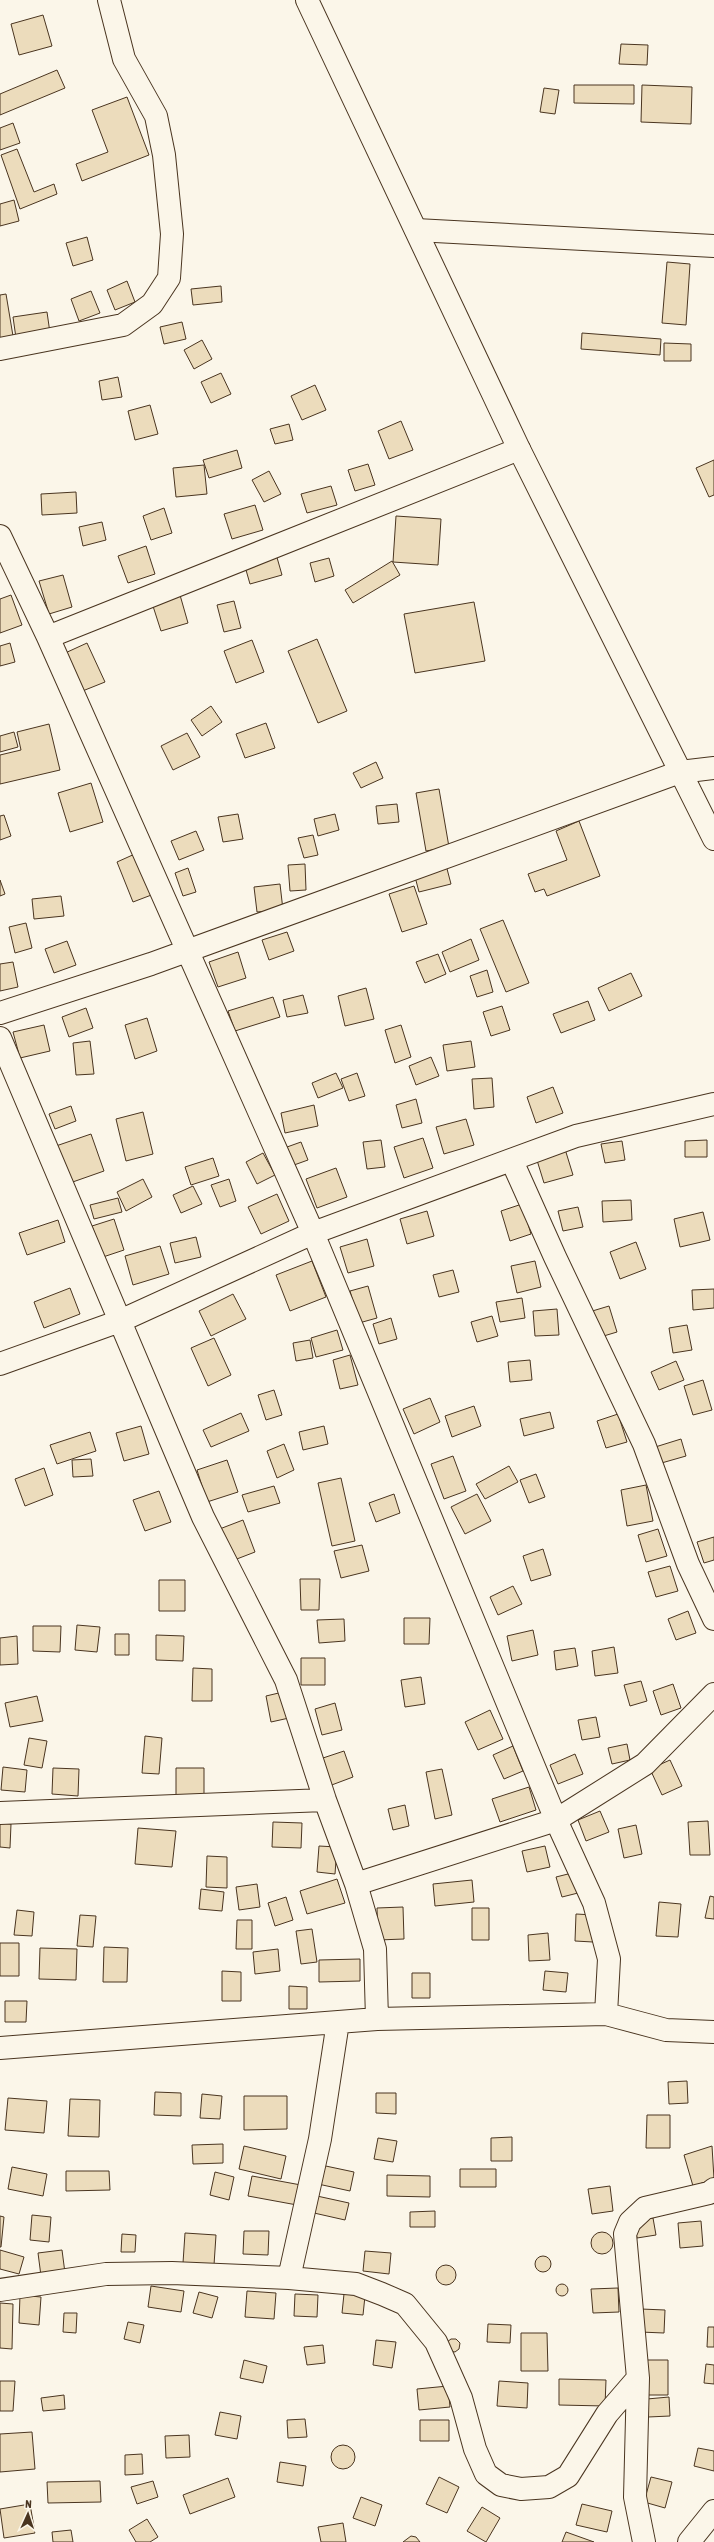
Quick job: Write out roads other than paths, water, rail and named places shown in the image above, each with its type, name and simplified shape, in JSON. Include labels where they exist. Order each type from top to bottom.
[{"type":"street","points":[[0,348],[123,325],[152,304],[169,278],[172,234],[164,154],[156,116],[124,59],[109,0]]},
{"type":"street","points":[[307,0],[519,448],[714,839]]},
{"type":"street","points":[[416,230],[714,246]]},
{"type":"street","points":[[48,637],[519,448]]},
{"type":"street","points":[[0,536],[48,637],[313,1233],[556,1820],[594,1903],[609,1959],[606,2014]]},
{"type":"street","points":[[0,1013],[188,950],[680,772],[714,768]]},
{"type":"street","points":[[0,1038],[203,1517],[286,1680],[325,1800],[356,1884],[375,1949],[377,2019]]},
{"type":"street","points":[[0,1364],[120,1321],[313,1233],[512,1161],[576,1136],[714,1104]]},
{"type":"street","points":[[512,1161],[555,1257],[644,1444],[688,1564],[714,1619]]},
{"type":"street","points":[[356,1884],[556,1820],[645,1764],[714,1694]]},
{"type":"street","points":[[0,1813],[325,1800]]},
{"type":"street","points":[[0,2048],[377,2019],[606,2014],[666,2030],[714,2032]]},
{"type":"street","points":[[289,2278],[320,2139],[338,2022]]},
{"type":"street","points":[[644,2542],[635,2497],[638,2378],[625,2234],[630,2222],[645,2208],[709,2193],[714,2189]]},
{"type":"street","points":[[0,2290],[106,2274],[172,2273],[289,2278],[356,2284],[405,2304],[436,2342],[461,2398],[475,2449],[486,2474],[502,2485],[521,2489],[549,2486],[568,2476],[607,2414],[638,2378]]},
{"type":"street","points":[[689,2542],[714,2511]]}]
